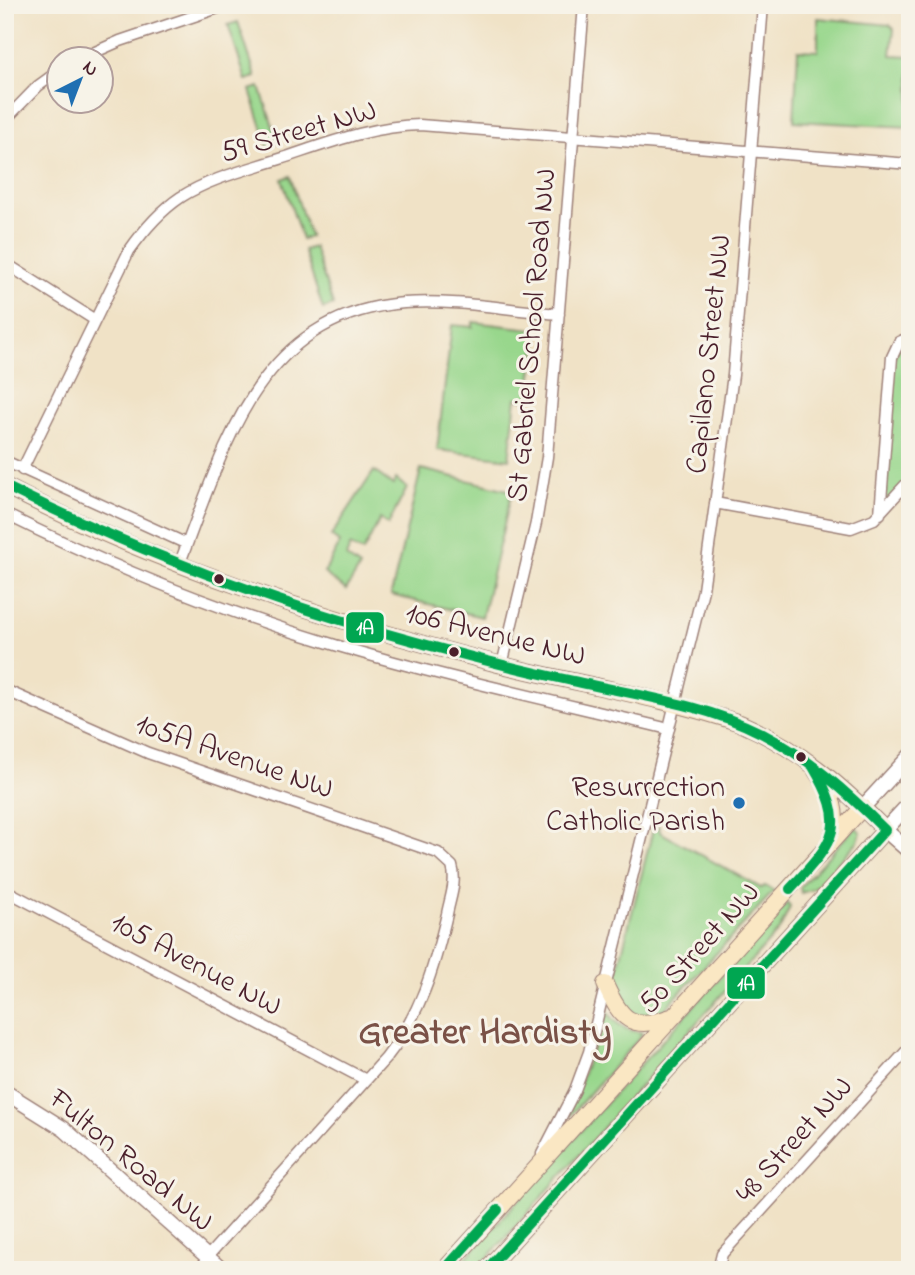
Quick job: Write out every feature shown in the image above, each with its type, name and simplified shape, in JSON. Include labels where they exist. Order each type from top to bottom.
[{"type":"main road","name":"106 Avenue NW","points":[[5,486],[179,565],[322,615],[502,665],[676,705],[740,723],[809,760],[885,830]]},
{"type":"main road","points":[[809,760],[827,788],[835,808],[835,826],[826,850]]},
{"type":"main road","name":"50 Street NW","points":[[444,1270],[863,807]]},
{"type":"main road","name":"50 Street NW","points":[[486,1270],[885,830]]},
{"type":"main road","points":[[605,984],[617,1009],[629,1020],[639,1024],[654,1023],[674,1016]]},
{"type":"street","points":[[111,46],[206,8],[228,5]]},
{"type":"street","name":"St Gabriel School Road NW","points":[[502,665],[544,485],[584,5]]},
{"type":"street","name":"Capilano Street NW","points":[[535,1169],[575,1090],[589,1052],[703,590],[733,375],[763,5]]},
{"type":"street","points":[[5,120],[46,80]]},
{"type":"street","name":"59 Street NW","points":[[22,470],[130,251],[148,228],[178,199],[213,181],[375,129],[435,126],[910,164]]},
{"type":"street","points":[[5,263],[94,320]]},
{"type":"street","points":[[179,565],[248,400],[278,362],[318,331],[351,315],[403,303],[559,314]]},
{"type":"street","points":[[880,514],[892,357],[899,342],[910,338]]},
{"type":"street","points":[[5,461],[187,544]]},
{"type":"street","points":[[715,503],[847,528],[862,526],[880,514],[910,480]]},
{"type":"street","name":"106 Avenue NW","points":[[5,514],[104,561],[178,591],[314,639],[432,672],[669,729]]},
{"type":"street","name":"105A Avenue NW","points":[[5,690],[140,750],[385,833],[438,853],[450,862],[454,876],[453,885],[427,991],[402,1038],[366,1080]]},
{"type":"street","name":"50 Street NW","points":[[863,807],[910,756]]},
{"type":"street","name":"50 Street NW","points":[[885,830],[910,803]]},
{"type":"street","name":"106 Avenue NW","points":[[885,830],[910,852]]},
{"type":"street","name":"105 Avenue NW","points":[[5,890],[366,1080]]},
{"type":"street","name":"48 Street NW","points":[[718,1269],[722,1254],[910,1047]]},
{"type":"street","points":[[207,1256],[366,1080]]},
{"type":"street","name":"Fulton Road NW","points":[[5,1092],[70,1135],[222,1270]]},
{"type":"green space","points":[[818,18],[890,25],[894,29],[891,55],[910,56],[910,127],[794,121],[798,50],[818,51]]},
{"type":"green space","points":[[238,22],[256,77],[246,80],[228,25]]},
{"type":"green space","points":[[260,87],[278,142],[268,146],[250,90]]},
{"type":"green space","points":[[290,176],[310,237],[302,239],[282,179]]},
{"type":"green space","points":[[314,247],[333,305],[323,309],[304,250]]},
{"type":"green space","points":[[473,322],[532,329],[538,337],[528,400],[516,398],[509,459],[437,450],[452,325],[473,327]]},
{"type":"green space","points":[[910,337],[910,480],[880,514],[892,357]]},
{"type":"green space","points":[[421,469],[512,491],[482,617],[391,595]]},
{"type":"green space","points":[[374,471],[393,485],[396,479],[407,488],[388,525],[380,519],[363,552],[350,546],[346,557],[360,567],[346,590],[324,573],[340,543],[331,536]]},
{"type":"green space","points":[[659,826],[660,832],[761,888],[765,886],[774,891],[665,1009],[648,1017],[631,1014],[615,992],[615,980],[653,829]]},
{"type":"green space","points":[[855,827],[861,832],[858,841],[814,889],[801,893],[800,887]]},
{"type":"green space","points":[[787,903],[790,907],[780,929],[477,1270],[455,1270]]},
{"type":"green space","points":[[606,1010],[620,1026],[641,1032],[642,1035],[566,1120]]},
{"type":"transit line","name":"1A","points":[[5,486],[140,548],[232,584],[326,616],[548,676],[693,707],[739,723],[761,733],[811,764],[885,830],[486,1270]]},
{"type":"transit line","name":"1A","points":[[790,889],[818,858],[832,832],[830,804],[812,765]]},
{"type":"transit line","name":"1A","points":[[444,1270],[498,1210]]},
{"type":"place","name":"Resurrection Catholic Parish","points":[[739,803]]},
{"type":"district","name":"Greater Hardisty","points":[[485,1030]]}]
